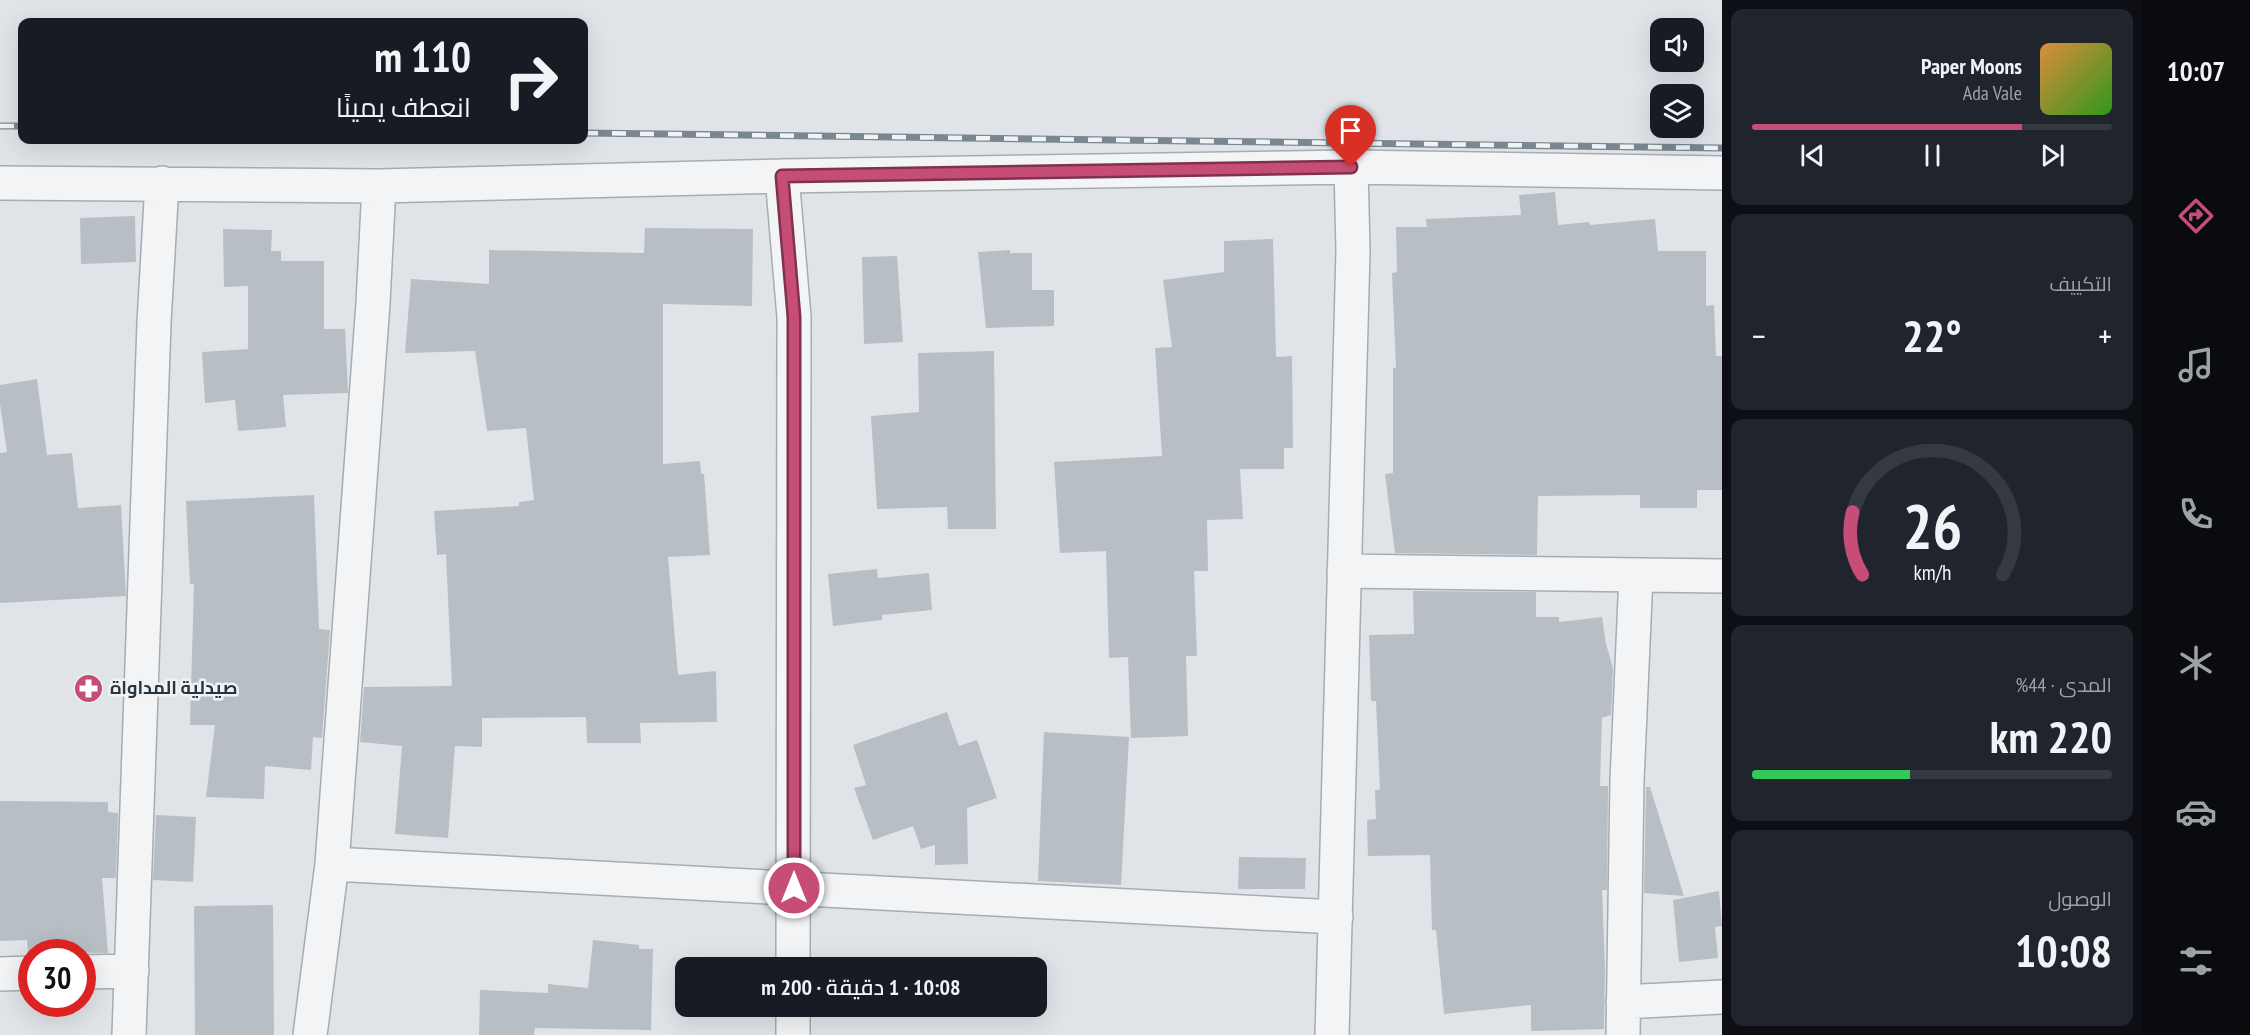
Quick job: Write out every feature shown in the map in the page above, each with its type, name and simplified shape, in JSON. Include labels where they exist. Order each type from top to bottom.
[{"type":"street","points":[[1332,1035],[1353,251],[1351,167]]},
{"type":"street","points":[[0,183],[379,186],[782,176],[1351,167],[1722,172]]},
{"type":"street","points":[[782,176],[794,317],[793,957]]},
{"type":"street","points":[[129,1035],[153,335],[162,183]]},
{"type":"street","points":[[310,1035],[332,864],[373,303],[379,186]]},
{"type":"street","points":[[1344,571],[1722,576]]},
{"type":"street","points":[[1623,1035],[1627,781],[1636,575]]},
{"type":"street","points":[[332,864],[1336,917]]},
{"type":"street","points":[[96,972],[132,971]]},
{"type":"street","points":[[0,974],[18,974]]},
{"type":"street","points":[[1623,1002],[1722,997]]},
{"type":"street","points":[[793,1017],[793,1035]]},
{"type":"building","points":[[1555,192],[1558,225],[1589,222],[1590,225],[1655,219],[1658,251],[1706,251],[1706,306],[1714,305],[1716,356],[1722,356],[1722,490],[1697,490],[1697,508],[1640,508],[1640,495],[1538,496],[1537,555],[1395,553],[1385,474],[1393,473],[1393,368],[1396,368],[1392,273],[1397,272],[1396,227],[1427,227],[1426,219],[1521,215],[1519,195]]},
{"type":"building","points":[[135,216],[136,262],[81,264],[80,218]]},
{"type":"building","points":[[645,228],[753,229],[752,306],[663,304],[663,464],[700,461],[701,474],[704,474],[710,555],[668,557],[678,675],[716,671],[717,722],[640,723],[641,743],[587,743],[586,717],[482,718],[482,747],[455,746],[448,838],[395,834],[402,746],[360,742],[364,687],[452,686],[446,554],[437,555],[434,511],[519,506],[519,502],[534,500],[526,428],[487,431],[475,351],[405,353],[411,279],[489,284],[489,250],[644,253]]},
{"type":"building","points":[[223,229],[272,230],[271,251],[281,251],[281,261],[324,261],[324,329],[345,329],[348,393],[283,395],[286,427],[238,431],[235,400],[205,403],[202,352],[248,349],[248,286],[224,287]]},
{"type":"building","points":[[1273,239],[1276,357],[1292,356],[1293,448],[1284,448],[1284,469],[1240,469],[1243,519],[1207,520],[1208,571],[1194,571],[1197,656],[1186,656],[1188,736],[1131,738],[1128,657],[1109,658],[1106,551],[1060,553],[1054,462],[1162,456],[1155,348],[1172,347],[1163,280],[1224,272],[1224,241]]},
{"type":"building","points":[[1010,250],[1010,253],[1032,253],[1032,290],[1054,290],[1054,326],[986,328],[978,252]]},
{"type":"building","points":[[897,256],[903,342],[864,344],[862,257]]},
{"type":"building","points":[[994,351],[996,529],[948,529],[947,507],[877,509],[871,416],[919,412],[918,353]]},
{"type":"building","points":[[37,379],[47,455],[72,453],[78,508],[121,505],[126,596],[0,603],[0,453],[7,452],[0,404],[0,385]]},
{"type":"building","points":[[314,495],[319,629],[330,630],[322,738],[313,737],[311,770],[265,766],[264,799],[206,797],[215,725],[190,725],[194,584],[190,584],[186,501]]},
{"type":"building","points":[[877,569],[878,578],[929,573],[932,610],[882,615],[882,620],[833,626],[828,574]]},
{"type":"building","points":[[1413,591],[1536,592],[1536,617],[1559,617],[1559,622],[1602,617],[1613,668],[1611,715],[1602,718],[1600,786],[1608,786],[1607,890],[1602,890],[1605,969],[1604,1029],[1531,1031],[1531,1005],[1444,1014],[1436,930],[1432,930],[1430,855],[1368,856],[1367,820],[1376,819],[1375,790],[1380,790],[1376,701],[1371,701],[1369,635],[1414,634]]},
{"type":"building","points":[[947,712],[959,746],[977,740],[997,798],[967,808],[968,864],[935,865],[935,845],[921,849],[913,826],[873,840],[854,788],[866,785],[853,745]]},
{"type":"building","points":[[1044,732],[1129,737],[1121,885],[1038,881]]},
{"type":"building","points":[[1646,787],[1650,787],[1684,896],[1644,893]]},
{"type":"building","points":[[0,801],[108,802],[108,812],[118,813],[116,878],[102,878],[108,953],[96,953],[96,939],[0,941]]},
{"type":"building","points":[[156,815],[196,817],[193,882],[153,880]]},
{"type":"building","points":[[1239,857],[1306,858],[1305,889],[1238,889]]},
{"type":"building","points":[[1719,891],[1722,926],[1715,927],[1718,958],[1679,962],[1673,900]]},
{"type":"building","points":[[273,905],[274,1035],[195,1035],[194,906]]},
{"type":"building","points":[[593,940],[639,945],[639,949],[653,949],[651,1030],[535,1028],[534,1035],[479,1035],[480,990],[548,993],[548,984],[588,988]]},
{"type":"railway","points":[[0,126],[18,126]]},
{"type":"railway","points":[[588,133],[1722,148]]},
{"type":"place","name":"صيدلية المداواة","points":[[89,688]]},
{"type":"route","points":[[794,888],[794,317],[782,176],[1351,167]]}]
